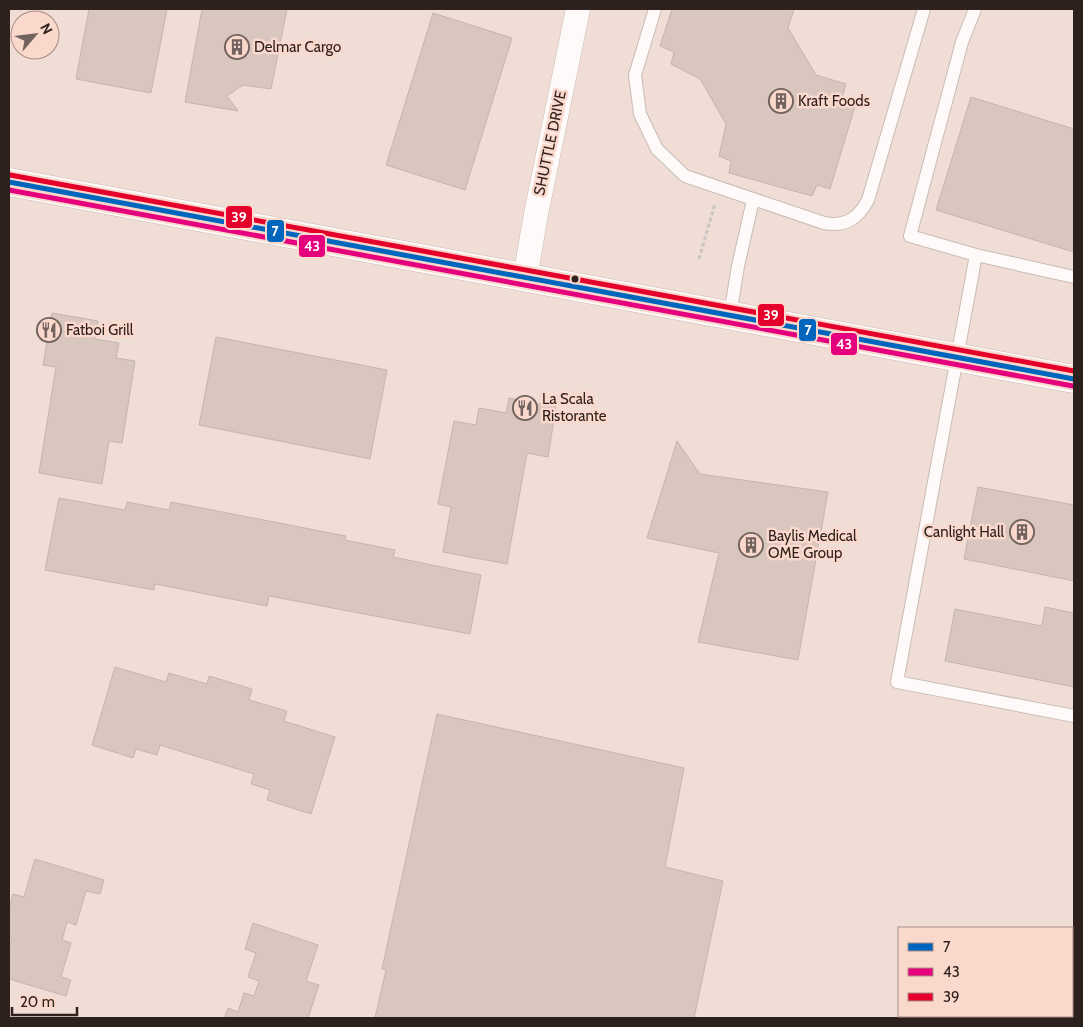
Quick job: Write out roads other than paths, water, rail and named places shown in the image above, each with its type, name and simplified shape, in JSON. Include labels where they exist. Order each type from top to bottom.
[{"type":"street","name":"SHUTTLE DRIVE","points":[[525,278],[536,214],[578,9]]},
{"type":"street","points":[[9,182],[1074,379]]},
{"type":"lane","points":[[655,9],[635,75],[640,114],[657,149],[685,176],[824,224],[835,225],[850,221],[863,210],[868,200],[924,9]]},
{"type":"lane","points":[[975,9],[962,42],[910,236],[976,256],[1074,277]]},
{"type":"lane","points":[[730,315],[738,266],[753,200]]},
{"type":"lane","points":[[976,256],[897,682],[1074,716]]},
{"type":"place","name":"Delmar Cargo","points":[[237,47]]},
{"type":"place","name":"Kraft Foods","points":[[781,101]]},
{"type":"place","name":"Fatboi Grill","points":[[49,330]]},
{"type":"place","name":"La Scala Ristorante","points":[[525,408]]},
{"type":"place","name":"Canlight Hall","points":[[1022,532]]},
{"type":"place","name":"Baylis Medical OME Group","points":[[751,545]]}]
